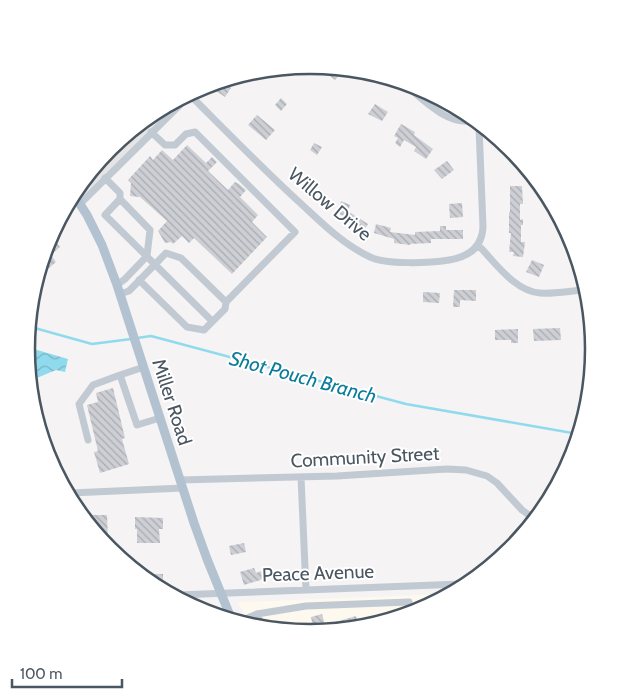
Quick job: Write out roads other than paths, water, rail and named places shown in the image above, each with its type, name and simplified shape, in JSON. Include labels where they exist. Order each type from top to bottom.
[{"type":"main road","name":"Miller Road","points":[[78,201],[102,245],[119,290],[207,559],[228,612]]},
{"type":"street","points":[[421,97],[448,118],[467,122]]},
{"type":"street","name":"Willow Drive","points":[[195,100],[261,167],[315,217],[342,240],[369,257],[385,261],[431,262],[460,258],[478,245]]},
{"type":"street","points":[[78,201],[105,178],[173,111]]},
{"type":"street","points":[[139,280],[186,326],[204,330],[225,309],[226,302],[294,232],[195,132],[186,134],[175,145],[165,145],[151,132]]},
{"type":"street","points":[[479,132],[483,235],[478,245],[508,276],[527,289],[539,293],[580,290]]},
{"type":"street","points":[[105,178],[120,194],[120,199],[150,230],[148,256],[125,279],[119,290],[129,291],[166,253],[181,258],[226,302]]},
{"type":"street","points":[[120,199],[105,215],[212,321]]},
{"type":"street","points":[[88,440],[79,404],[93,386],[144,367]]},
{"type":"street","points":[[120,375],[137,425],[160,418]]},
{"type":"street","name":"Community Street","points":[[75,493],[182,484],[447,469],[476,472],[487,476],[497,483],[522,510],[530,516]]},
{"type":"street","points":[[301,477],[306,590]]},
{"type":"street","name":"Peace Avenue","points":[[185,595],[455,584]]},
{"type":"street","points":[[248,618],[257,614],[306,606],[409,602]]},
{"type":"street","points":[[257,614],[260,620]]},
{"type":"water","points":[[35,349],[68,359],[65,372],[56,370],[37,378]]},
{"type":"waterway","name":"Shot Pouch Branch","points":[[36,328],[92,344],[131,339]]},
{"type":"waterway","name":"Shot Pouch Branch","points":[[137,338],[151,336],[406,404],[573,433]]}]
